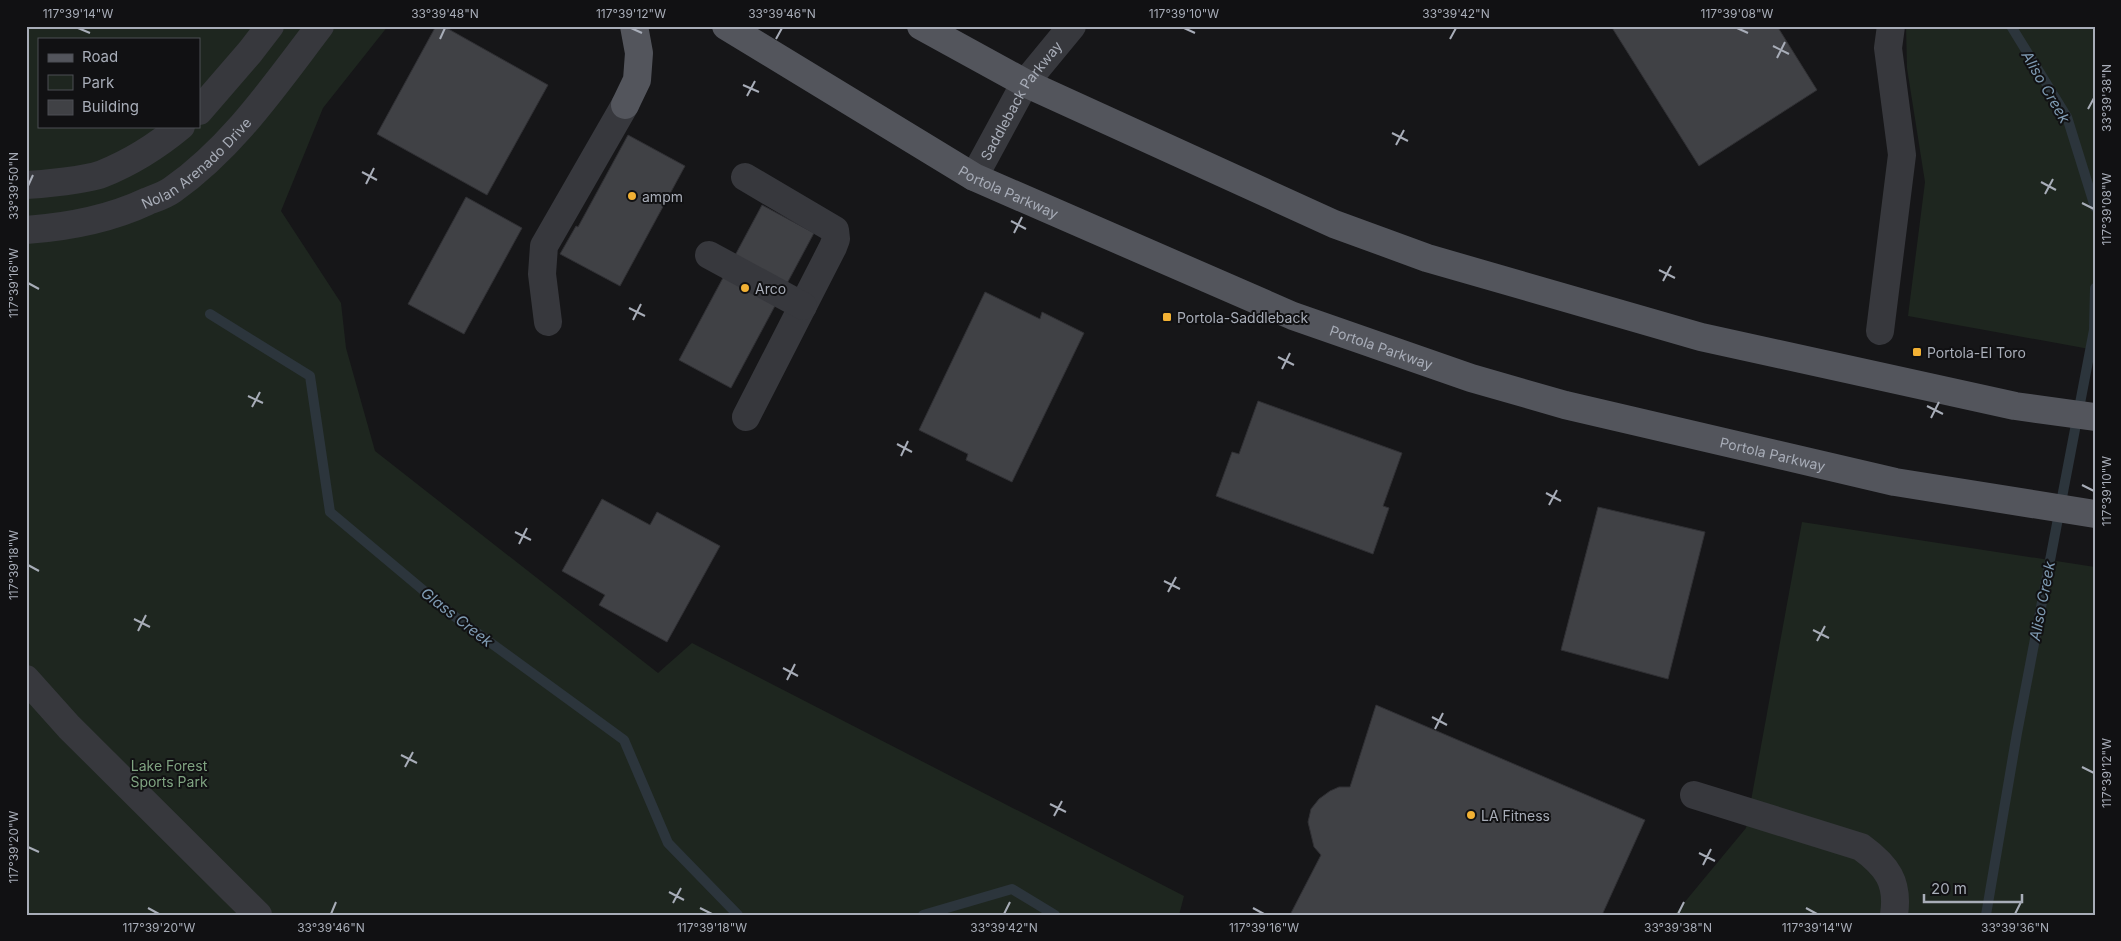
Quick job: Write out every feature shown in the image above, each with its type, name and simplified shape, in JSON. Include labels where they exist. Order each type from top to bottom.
[{"type":"main road","points":[[625,105],[637,80],[639,53],[634,26]]},
{"type":"main road","name":"Portola Parkway","points":[[726,26],[974,177],[1293,316],[1470,378],[1565,405],[1876,477],[2095,514]]},
{"type":"main road","points":[[921,26],[1025,84],[1334,224],[1427,258],[1701,336],[2015,406],[2095,417]]},
{"type":"street","points":[[200,109],[250,52],[270,26]]},
{"type":"street","name":"Nolan Arenado Drive","points":[[26,230],[60,228],[124,213],[171,191],[212,157],[252,116],[320,26]]},
{"type":"street","name":"Saddleback Parkway","points":[[974,177],[1025,84],[1072,26]]},
{"type":"street","points":[[1880,331],[1902,155],[1888,48],[1891,26]]},
{"type":"street","points":[[548,322],[542,274],[544,246],[625,105]]},
{"type":"street","points":[[26,184],[42,184],[101,174],[152,149],[178,128]]},
{"type":"street","points":[[745,177],[835,230],[833,247],[746,417]]},
{"type":"street","points":[[709,255],[803,306]]},
{"type":"street","points":[[26,679],[69,727],[258,915]]},
{"type":"street","points":[[1694,795],[1861,847],[1878,859],[1892,879],[1896,900],[1894,915]]},
{"type":"green space","name":"Lake Forest Sports Park","points":[[26,26],[388,26],[323,108],[281,211],[341,303],[346,348],[375,451],[658,673],[692,643],[1184,896],[1179,915],[26,915]]},
{"type":"green space","points":[[1906,26],[2095,26],[2095,350],[1908,316],[1925,182],[1907,68]]},
{"type":"green space","points":[[1802,522],[2095,567],[2095,915],[1674,915],[1746,828]]},
{"type":"building","points":[[436,26],[443,26],[548,85],[487,195],[377,134]]},
{"type":"building","points":[[1611,26],[1777,26],[1817,90],[1699,166]]},
{"type":"building","name":"ampm","points":[[628,135],[685,166],[620,286],[560,254],[576,226],[578,227]]},
{"type":"building","points":[[466,197],[522,228],[464,334],[408,304]]},
{"type":"building","points":[[762,205],[814,233],[731,388],[679,360]]},
{"type":"building","points":[[985,292],[1040,319],[1042,312],[1084,333],[1012,482],[966,460],[968,454],[919,430]]},
{"type":"building","points":[[1258,401],[1402,453],[1383,506],[1389,508],[1373,554],[1216,496],[1232,452],[1239,454]]},
{"type":"building","points":[[602,499],[650,525],[657,512],[720,546],[667,642],[599,605],[605,595],[562,571]]},
{"type":"building","points":[[1598,507],[1705,532],[1668,679],[1561,650]]},
{"type":"building","name":"LA Fitness","points":[[1376,705],[1645,820],[1602,915],[1290,915],[1321,855],[1314,847],[1308,822],[1311,809],[1319,799],[1330,791],[1339,787],[1350,787]]},
{"type":"waterway","name":"Aliso Creek","points":[[2011,26],[2067,117],[2095,207]]},
{"type":"waterway","name":"Aliso Creek","points":[[1986,915],[2017,733],[2094,330],[2095,288]]},
{"type":"waterway","name":"Glass Creek","points":[[210,314],[310,376],[330,512],[454,616],[624,740],[668,843],[738,915]]},
{"type":"waterway","name":"Glass Creek","points":[[923,915],[1012,889],[1055,915]]},
{"type":"place","name":"ampm","points":[[632,196]]},
{"type":"place","name":"Arco","points":[[745,288]]},
{"type":"place","name":"Portola-Saddleback","points":[[1167,317]]},
{"type":"place","name":"Portola-El Toro","points":[[1917,352]]},
{"type":"place","name":"LA Fitness","points":[[1471,815]]}]
